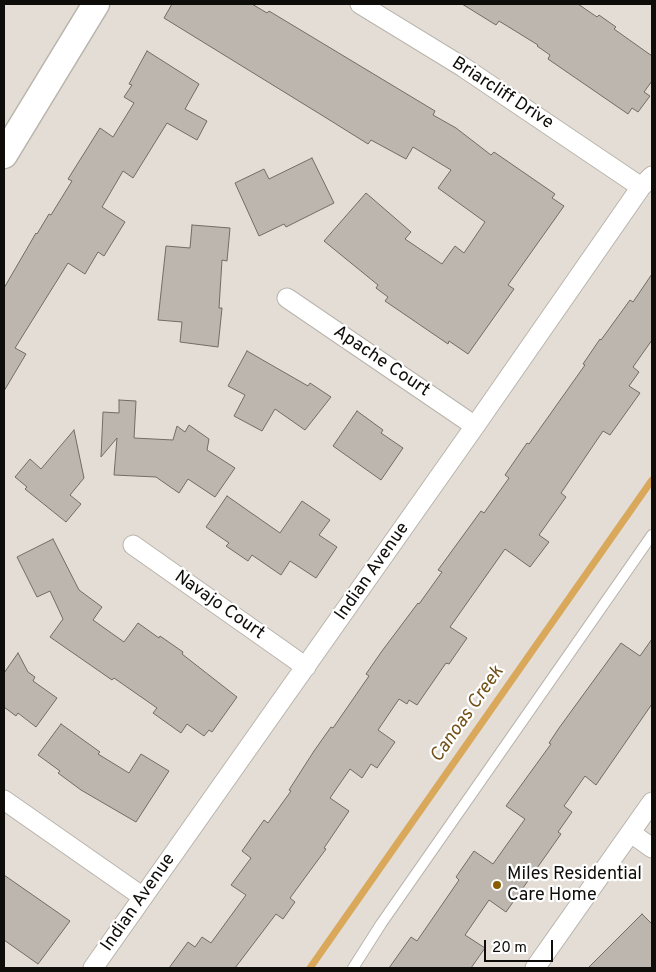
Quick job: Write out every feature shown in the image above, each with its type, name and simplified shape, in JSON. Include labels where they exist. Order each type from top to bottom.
[{"type":"street","points":[[4,154],[96,4]]},
{"type":"street","name":"Briarcliff Drive","points":[[360,4],[646,182]]},
{"type":"street","name":"Indian Avenue","points":[[93,968],[646,182]]},
{"type":"street","name":"Apache Court","points":[[287,298],[475,426]]},
{"type":"street","name":"Navajo Court","points":[[133,545],[306,667]]},
{"type":"street","points":[[4,800],[143,898]]},
{"type":"street","points":[[535,968],[652,802]]},
{"type":"street","points":[[631,832],[652,848]]},
{"type":"lane","points":[[353,968],[381,924],[652,535]]},
{"type":"building","points":[[172,4],[252,4],[267,13],[269,11],[435,111],[433,115],[456,128],[491,155],[494,152],[555,194],[552,198],[564,206],[508,285],[514,289],[468,354],[449,341],[448,344],[385,301],[388,297],[376,288],[378,285],[324,241],[366,193],[411,232],[405,239],[442,264],[455,246],[464,253],[485,222],[438,188],[451,170],[413,147],[406,159],[371,140],[368,144],[164,18]]},
{"type":"building","points":[[462,4],[578,4],[597,17],[599,15],[616,27],[614,29],[652,56],[652,81],[644,92],[650,96],[638,112],[632,108],[628,114],[548,59],[550,55],[538,45],[499,21],[496,25]]},
{"type":"building","points":[[147,51],[199,84],[185,109],[207,121],[197,140],[167,123],[133,178],[123,171],[102,207],[125,222],[104,256],[98,252],[85,274],[68,263],[15,348],[26,354],[4,391],[4,288],[36,233],[49,214],[51,215],[72,181],[68,179],[100,128],[113,137],[134,103],[124,97],[132,85],[129,84]]},
{"type":"building","points":[[312,158],[334,203],[286,227],[284,224],[259,236],[235,183],[264,169],[269,179]]},
{"type":"building","points":[[192,225],[230,228],[227,261],[222,260],[219,308],[222,308],[218,347],[180,342],[182,322],[158,320],[166,246],[190,248]]},
{"type":"building","points":[[652,274],[652,340],[633,367],[639,372],[629,386],[640,393],[610,435],[603,431],[561,493],[566,497],[539,535],[549,542],[530,567],[505,549],[450,627],[467,638],[449,664],[446,663],[417,705],[409,700],[407,704],[399,699],[378,730],[395,742],[377,768],[371,764],[362,778],[350,769],[330,798],[349,811],[324,848],[326,849],[290,898],[295,902],[283,919],[276,914],[235,968],[169,968],[188,942],[195,947],[202,937],[211,943],[246,895],[231,885],[251,858],[242,851],[264,820],[268,823],[291,791],[289,790],[314,751],[331,727],[333,728],[369,676],[366,674],[442,572],[438,570],[481,511],[484,513],[509,478],[505,475],[585,365],[583,364],[600,339],[630,300],[633,302]]},
{"type":"building","points":[[247,351],[308,386],[310,383],[331,397],[305,430],[275,409],[262,431],[234,416],[245,395],[228,386]]},
{"type":"building","points":[[119,400],[136,401],[134,438],[173,440],[177,426],[185,432],[189,425],[209,439],[207,450],[235,468],[215,497],[188,479],[179,493],[156,477],[114,475],[117,438],[101,457],[103,412],[119,413]]},
{"type":"building","points":[[357,411],[383,430],[381,433],[403,448],[381,480],[333,446]]},
{"type":"building","points":[[74,430],[84,478],[70,495],[81,504],[66,522],[25,489],[27,487],[15,477],[30,459],[41,469]]},
{"type":"building","points":[[227,496],[280,533],[302,501],[330,520],[319,535],[337,547],[316,578],[290,561],[281,575],[252,555],[248,561],[226,546],[229,543],[206,527]]},
{"type":"building","points":[[53,539],[79,590],[102,607],[93,620],[124,642],[138,623],[183,652],[182,654],[237,697],[212,732],[209,730],[204,736],[187,724],[181,733],[153,713],[157,708],[114,678],[112,680],[50,637],[63,619],[50,591],[37,597],[17,557]]},
{"type":"building","points":[[652,639],[652,704],[596,785],[585,776],[564,806],[572,812],[558,832],[561,834],[506,912],[489,900],[465,935],[485,948],[471,968],[389,968],[411,937],[417,941],[459,880],[456,877],[474,851],[493,864],[525,819],[506,806],[551,744],[549,743],[559,728],[621,643],[640,656]]},
{"type":"building","points":[[18,653],[28,672],[35,677],[33,681],[57,698],[36,727],[18,713],[16,716],[4,707],[4,673]]},
{"type":"building","points":[[61,724],[100,752],[98,754],[129,773],[141,754],[169,771],[136,822],[81,790],[38,755]]},
{"type":"building","points":[[4,875],[70,921],[38,964],[4,940]]},
{"type":"building","points":[[642,914],[652,924],[652,968],[588,968]]},
{"type":"waterway","name":"Canoas Creek","points":[[310,968],[652,480]]},
{"type":"place","name":"Miles Residential Care Home","points":[[497,885]]}]
